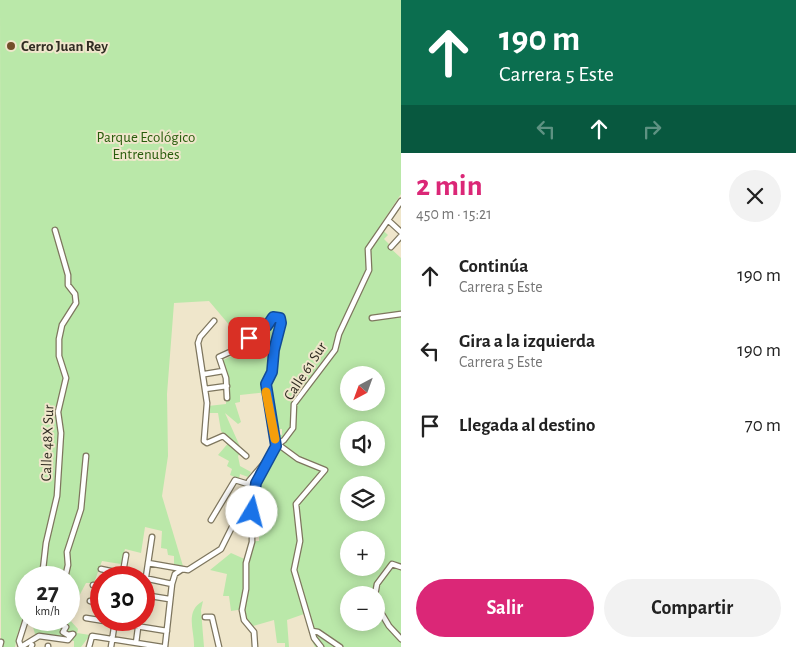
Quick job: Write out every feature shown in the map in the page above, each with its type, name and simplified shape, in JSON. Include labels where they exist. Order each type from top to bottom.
[{"type":"street","points":[[390,248],[401,234],[389,221],[401,201]]},
{"type":"street","name":"Calle 61 Sur","points":[[270,456],[293,428],[295,403],[335,350],[339,334],[369,270],[368,249],[389,221]]},
{"type":"street","name":"Calle 48X Sur","points":[[43,566],[46,543],[57,496],[60,433],[58,412],[66,378],[59,356],[58,339],[62,324],[76,303],[75,294],[68,285],[68,274],[55,230]]},
{"type":"street","points":[[372,318],[401,314]]},
{"type":"street","points":[[227,398],[227,386],[219,357],[230,352],[240,352],[247,340],[267,326],[272,317],[280,318],[281,323],[274,350],[272,372],[266,384],[270,417],[278,446],[298,459],[323,468],[325,471],[299,499],[296,507],[300,541],[294,570],[312,631],[319,645]]},
{"type":"street","points":[[214,321],[200,337],[198,343],[206,389],[206,443],[223,436],[246,456]]},
{"type":"street","points":[[204,374],[224,371]]},
{"type":"street","points":[[206,389],[227,386]]},
{"type":"street","points":[[68,566],[67,552],[80,509],[86,456]]},
{"type":"street","points":[[148,563],[181,570],[191,570],[218,552],[244,503],[248,484],[255,472],[270,456]]},
{"type":"street","points":[[255,647],[253,628],[244,620],[242,614],[246,589],[246,563],[252,542],[252,512],[255,492],[261,473],[270,456]]},
{"type":"street","points":[[211,520],[235,480],[248,484]]},
{"type":"street","points":[[147,566],[152,537]]},
{"type":"street","points":[[124,566],[126,555]]},
{"type":"street","points":[[376,586],[392,564],[401,567]]},
{"type":"street","points":[[90,647],[92,636],[164,647],[172,584],[175,574],[181,570]]},
{"type":"street","points":[[155,580],[172,584]]},
{"type":"street","points":[[155,597],[169,599]]},
{"type":"street","points":[[205,617],[212,617],[219,647]]},
{"type":"street","points":[[86,618],[90,618]]},
{"type":"street","points":[[385,619],[401,639]]},
{"type":"street","points":[[155,629],[167,631]]},
{"type":"street","points":[[21,631],[21,647],[39,636],[68,640]]},
{"type":"street","points":[[64,631],[68,635],[72,634],[66,647]]},
{"type":"street","points":[[111,647],[113,631]]},
{"type":"street","points":[[138,631],[139,644]]},
{"type":"street","points":[[312,631],[318,632],[340,647]]},
{"type":"green space","name":"Parque Ecológico Entrenubes","points":[[0,0],[401,0],[401,194],[379,227],[388,235],[384,239],[389,244],[388,246],[401,258],[401,647],[315,647],[304,614],[287,620],[289,647],[285,647],[285,643],[277,643],[274,620],[253,626],[245,617],[244,609],[231,611],[229,596],[223,596],[227,574],[210,570],[231,553],[249,561],[255,541],[259,541],[259,520],[241,514],[248,499],[250,483],[278,451],[275,435],[282,435],[282,429],[275,429],[268,392],[240,395],[240,402],[235,403],[241,422],[238,424],[225,413],[242,451],[238,456],[240,466],[251,472],[248,477],[240,474],[239,479],[230,475],[232,469],[227,466],[229,461],[218,455],[230,441],[221,431],[218,413],[208,413],[208,406],[226,404],[227,386],[223,360],[234,355],[241,356],[247,346],[209,301],[174,303],[167,394],[168,456],[162,496],[183,566],[174,568],[174,556],[168,555],[167,549],[161,548],[162,531],[145,527],[141,553],[125,549],[121,564],[102,561],[100,566],[90,566],[90,583],[86,583],[80,594],[80,566],[15,566],[15,631],[18,631],[15,647],[1,647]]},
{"type":"green space","points":[[203,601],[201,610],[204,647],[194,647],[192,616],[197,605]]},
{"type":"green space","points":[[34,631],[78,631],[77,633],[90,635],[81,647],[74,647],[74,641],[35,634]]},
{"type":"slow traffic","points":[[266,392],[275,439]]},
{"type":"place","name":"Cerro Juan Rey","points":[[11,46]]},
{"type":"route","points":[[249,338],[267,326],[272,317],[280,318],[281,323],[274,350],[272,372],[266,384],[266,395],[276,446],[256,483],[252,512]]}]
